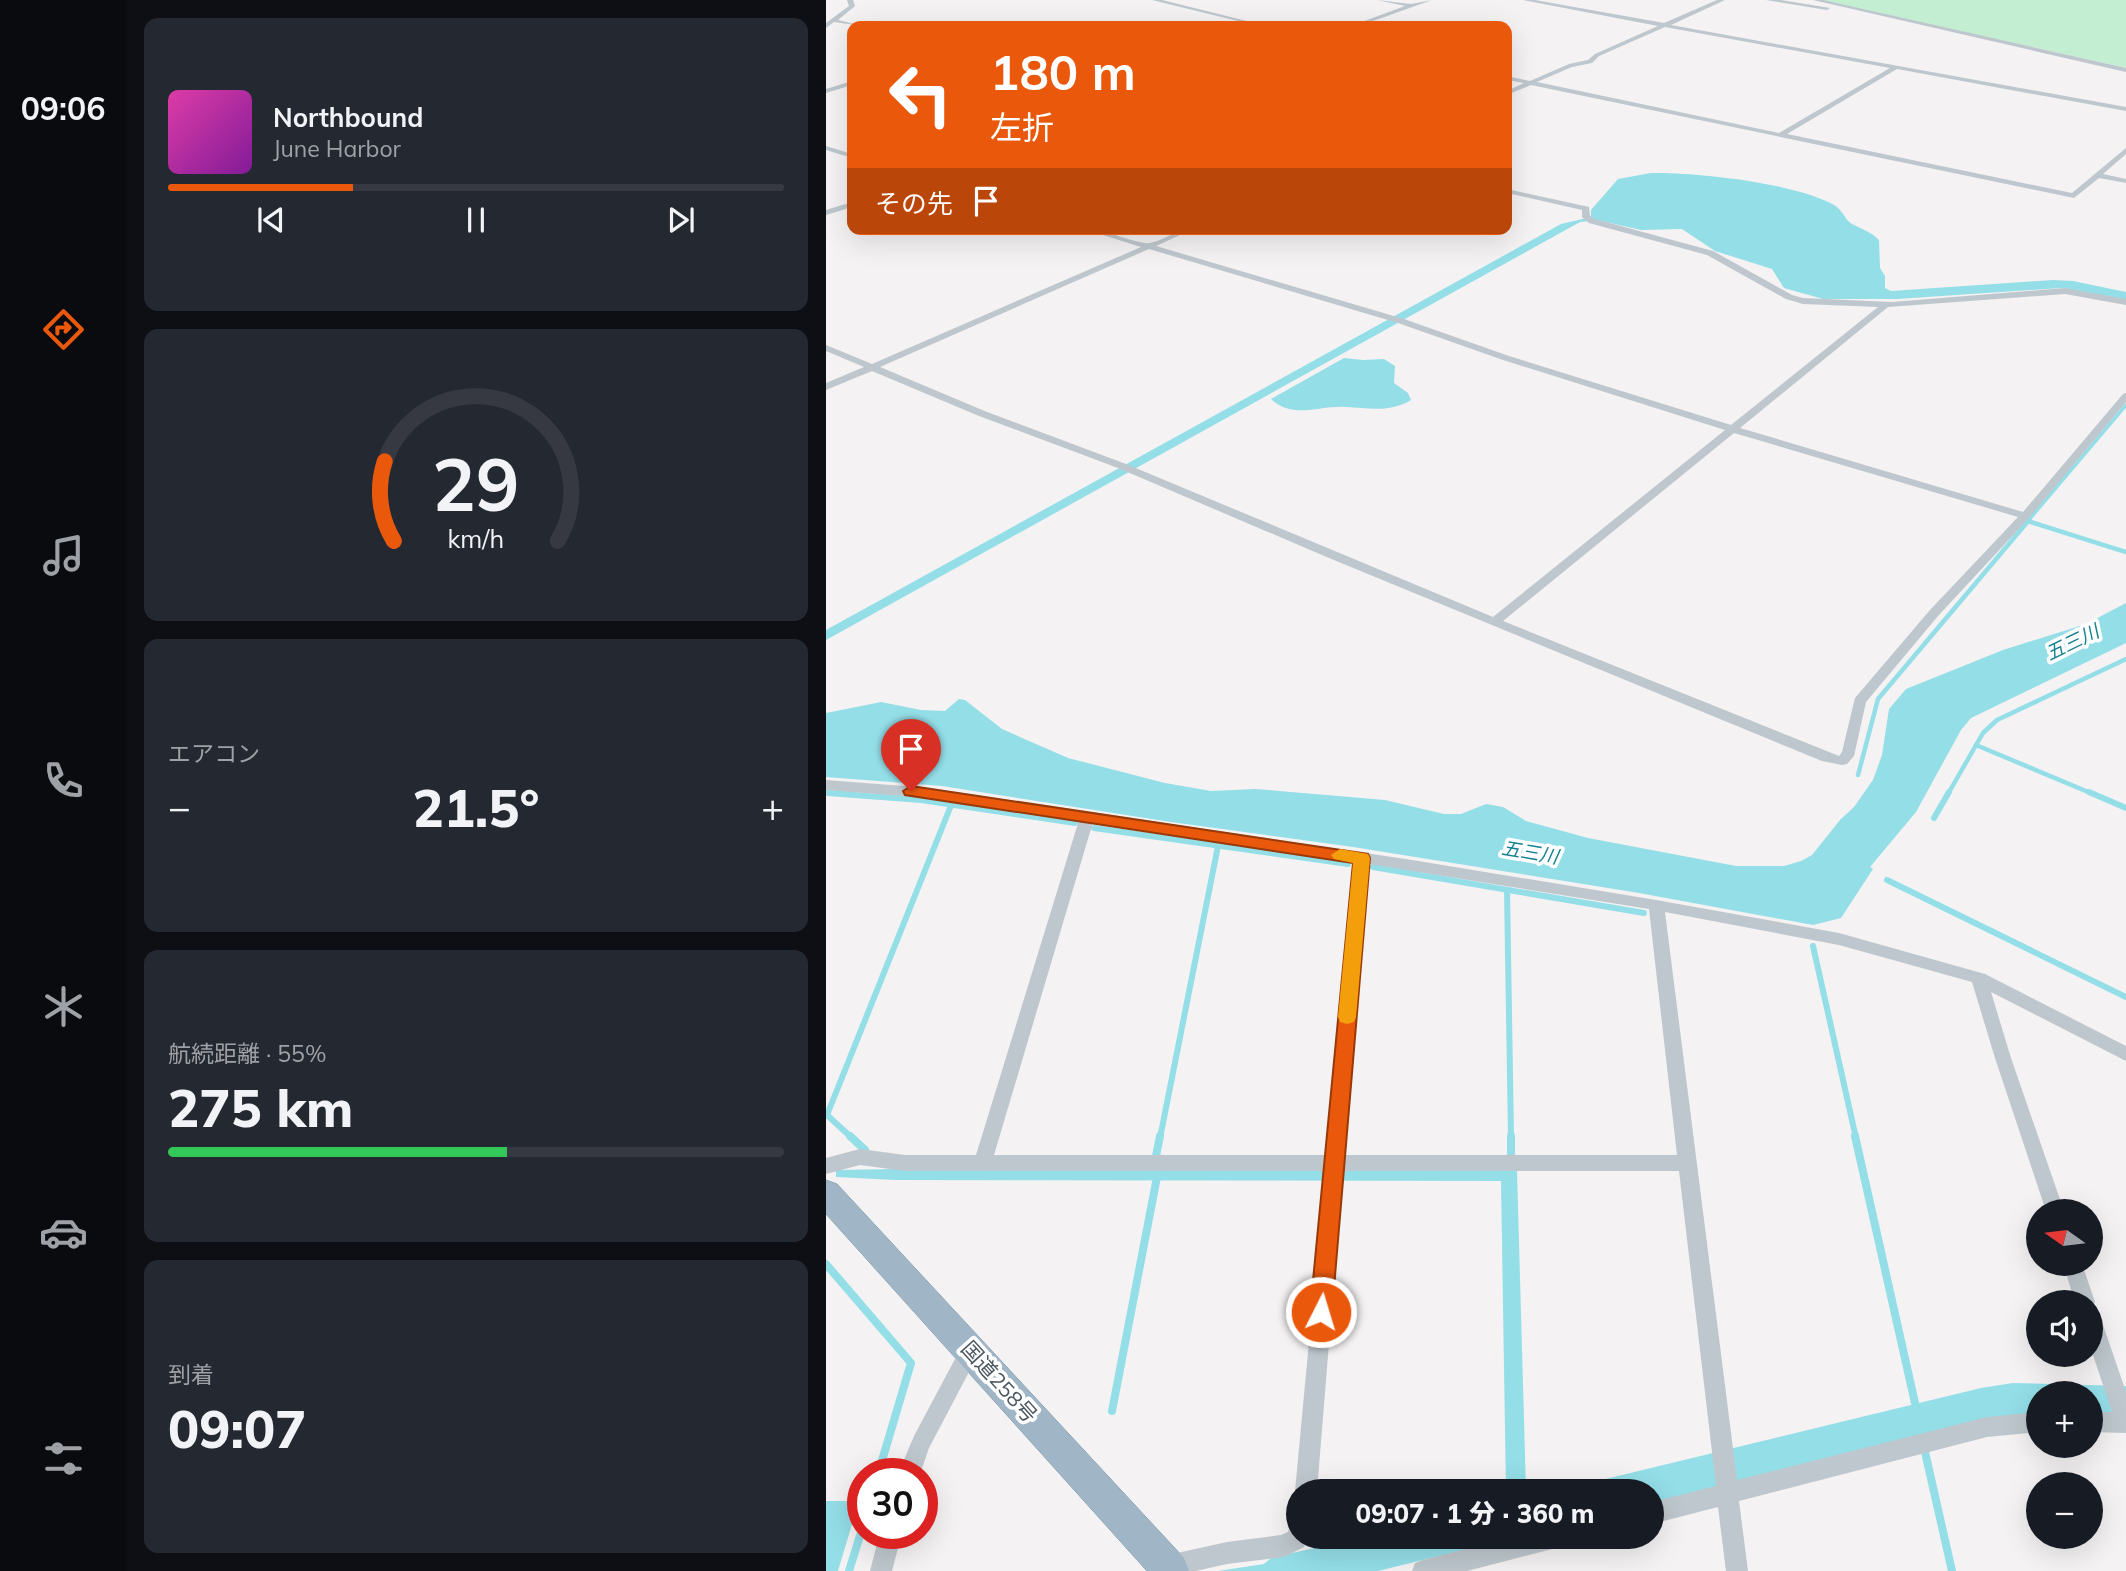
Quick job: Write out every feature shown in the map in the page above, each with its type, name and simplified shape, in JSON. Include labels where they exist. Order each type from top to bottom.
[{"type":"highway","name":"国道258号","points":[[826,1193],[1169,1569]]},
{"type":"street","points":[[826,26],[852,6],[850,0]]},
{"type":"street","points":[[1155,0],[1243,21]]},
{"type":"street","points":[[1380,0],[1412,6]]},
{"type":"street","points":[[1368,21],[1429,0]]},
{"type":"street","points":[[1526,0],[2126,109]]},
{"type":"street","points":[[1512,91],[1572,65],[1590,62],[1597,55],[1721,0]]},
{"type":"street","points":[[1769,0],[1894,17]]},
{"type":"street","points":[[1816,0],[2126,70]]},
{"type":"street","points":[[832,19],[847,23]]},
{"type":"street","points":[[1780,135],[1896,67]]},
{"type":"street","points":[[1512,79],[2074,196],[2126,150]]},
{"type":"street","points":[[826,91],[847,85]]},
{"type":"street","points":[[826,148],[847,154]]},
{"type":"street","points":[[2097,175],[2126,181]]},
{"type":"street","points":[[1512,192],[1586,209],[1589,219],[1710,253],[1789,297],[1802,301],[1887,304],[2065,290],[2126,302]]},
{"type":"street","points":[[826,214],[847,206]]},
{"type":"street","points":[[1108,235],[1401,321],[1506,358],[1733,429],[2025,516]]},
{"type":"street","points":[[826,387],[1175,235]]},
{"type":"street","points":[[1494,622],[1887,304]]},
{"type":"street","points":[[826,348],[983,414],[1127,468],[1826,758],[1842,761],[1849,753],[1860,701],[1934,612],[2025,516],[2126,396]]},
{"type":"street","points":[[826,785],[930,793],[1362,858],[1656,905],[1839,939],[1979,978],[2126,1054]]},
{"type":"street","points":[[983,1163],[1087,818]]},
{"type":"street","points":[[1307,1479],[1362,858]]},
{"type":"street","points":[[1656,905],[1737,1571]]},
{"type":"street","points":[[1979,978],[2051,1199]]},
{"type":"street","points":[[826,1166],[860,1157],[905,1164],[983,1163],[1333,1172],[1687,1163]]},
{"type":"street","points":[[915,1458],[970,1351]]},
{"type":"street","points":[[2103,1356],[2126,1423],[2103,1422]]},
{"type":"street","points":[[1664,1510],[1987,1427],[2026,1423]]},
{"type":"street","points":[[1169,1569],[1227,1553],[1286,1545]]},
{"type":"street","points":[[881,1571],[887,1549]]},
{"type":"street","points":[[1423,1571],[1509,1549]]},
{"type":"green space","points":[[1820,0],[2126,0],[2126,68]]},
{"type":"water","points":[[1651,173],[1693,174],[1745,180],[1796,191],[1834,205],[1849,222],[1879,240],[1880,268],[1885,276],[1885,288],[1891,291],[2053,280],[2073,281],[2126,292],[2126,300],[2062,288],[1897,299],[1823,299],[1784,288],[1772,269],[1715,251],[1682,229],[1641,230],[1597,220],[1580,222],[826,640],[826,630],[1561,224],[1591,217],[1591,210],[1618,179]]},
{"type":"water","points":[[1344,358],[1384,359],[1395,366],[1394,383],[1408,393],[1411,400],[1387,408],[1336,407],[1298,410],[1288,409],[1271,399]]},
{"type":"water","name":"五三川","points":[[2126,603],[2126,643],[1971,718],[1961,730],[1916,812],[1870,867],[1873,869],[1841,918],[1813,925],[1639,893],[1353,847],[942,786],[826,777],[826,713],[881,702],[921,710],[945,711],[959,699],[965,700],[1002,729],[1068,758],[1165,783],[1211,791],[1256,789],[1385,800],[1444,814],[1461,814],[1486,804],[1503,807],[1526,821],[1588,838],[1736,866],[1784,866],[1812,855],[1854,807],[1873,780],[1882,755],[1889,709],[1906,689],[2003,650],[2086,624]]},
{"type":"water","points":[[836,1170],[1517,1171],[1526,1479],[1506,1479],[1501,1181],[895,1180],[836,1177]]},
{"type":"water","points":[[2026,1383],[2026,1418],[1664,1500],[1664,1479],[1606,1479],[1981,1388]]},
{"type":"water","points":[[2103,1385],[2126,1386],[2126,1416],[2103,1416]]},
{"type":"water","points":[[826,1501],[847,1501],[847,1541],[838,1571],[826,1571]]},
{"type":"water","points":[[1310,1549],[1467,1549],[1378,1571],[1218,1571],[1264,1564],[1271,1558]]},
{"type":"waterway","points":[[2027,522],[2126,405]]},
{"type":"waterway","points":[[1858,775],[1878,699],[2028,521]]},
{"type":"waterway","points":[[2028,521],[2126,552]]},
{"type":"waterway","points":[[1976,745],[1983,733],[1997,720],[2126,659]]},
{"type":"waterway","points":[[1948,794],[1976,745]]},
{"type":"waterway","points":[[1976,745],[2093,794]]},
{"type":"waterway","points":[[1934,818],[1949,792]]},
{"type":"waterway","points":[[2089,792],[2126,808]]},
{"type":"waterway","points":[[850,794],[828,793],[951,805]]},
{"type":"waterway","points":[[852,1138],[827,1115],[951,805]]},
{"type":"waterway","points":[[951,805],[1075,823]]},
{"type":"waterway","points":[[1094,828],[1348,864]]},
{"type":"waterway","points":[[1160,1138],[1218,846]]},
{"type":"waterway","points":[[1373,867],[1644,913]]},
{"type":"waterway","points":[[1887,880],[2126,997]]},
{"type":"waterway","points":[[1507,890],[1511,1138]]},
{"type":"waterway","points":[[1813,946],[1856,1138]]},
{"type":"waterway","points":[[850,1136],[865,1150]]},
{"type":"waterway","points":[[1156,1156],[1160,1136]]},
{"type":"waterway","points":[[1855,1136],[1915,1403]]},
{"type":"waterway","points":[[1511,1138],[1511,1155]]},
{"type":"waterway","points":[[1112,1411],[1157,1177]]},
{"type":"waterway","points":[[826,1264],[911,1363],[883,1458]]},
{"type":"waterway","points":[[1925,1452],[1952,1571]]},
{"type":"waterway","points":[[849,1571],[856,1549]]},
{"type":"slow traffic","points":[[1340,855],[1362,858],[1347,1017]]},
{"type":"route","points":[[911,791],[1362,858],[1321,1312]]}]
